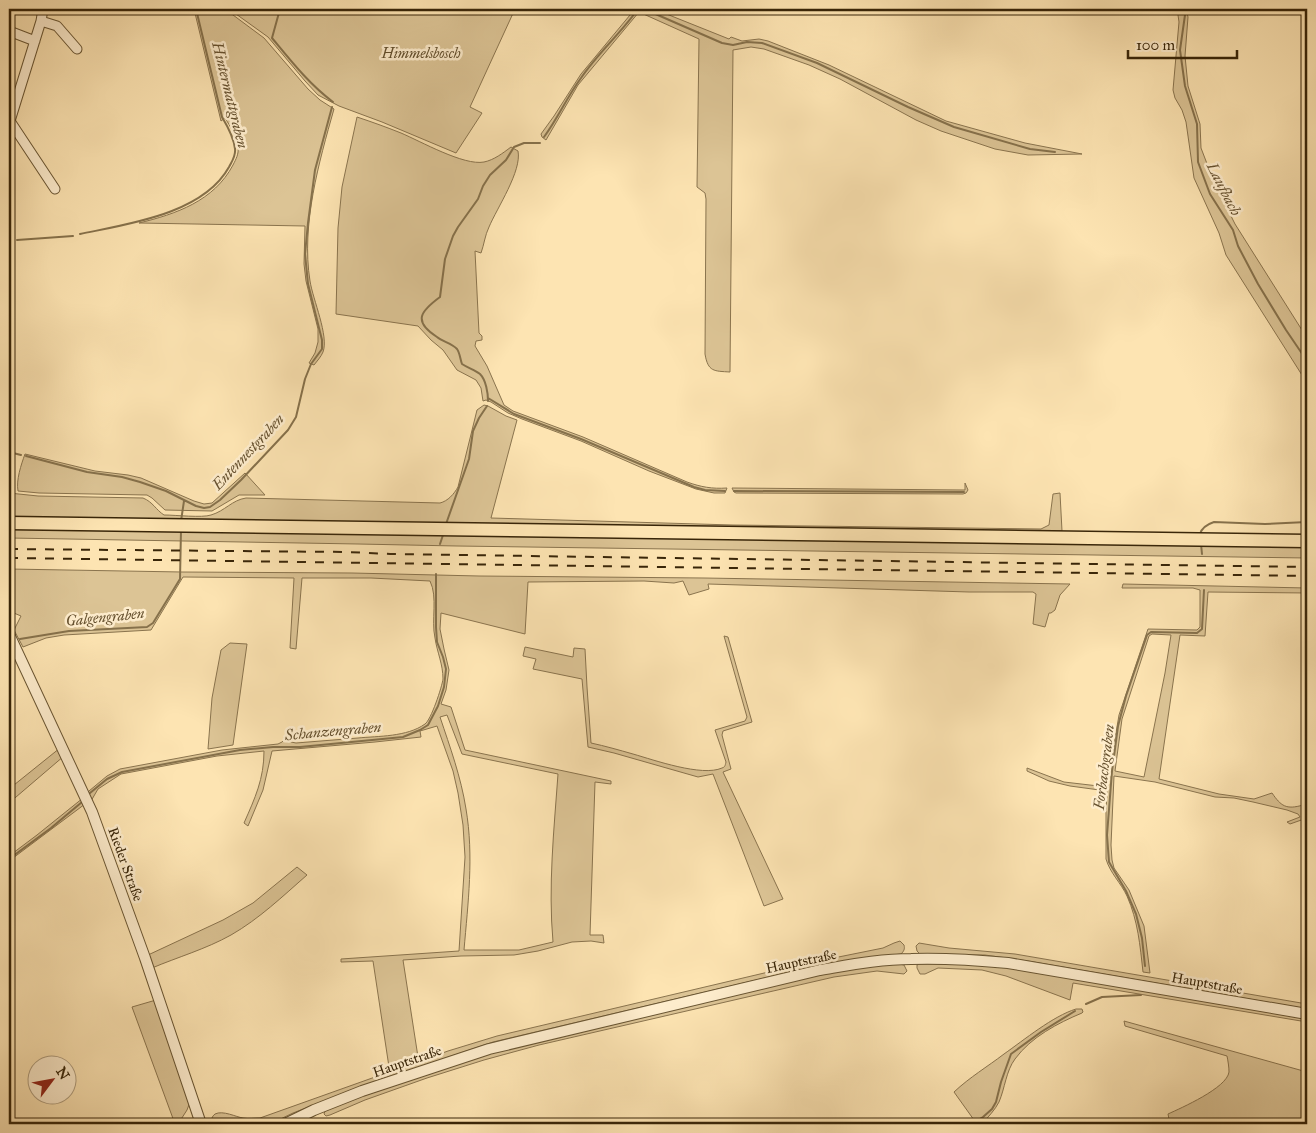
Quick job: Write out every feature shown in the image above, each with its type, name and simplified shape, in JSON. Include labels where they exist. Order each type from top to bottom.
[{"type":"main road","points":[[9,523],[1307,541]]},
{"type":"street","points":[[43,9],[41,21],[9,122],[55,189]]},
{"type":"street","points":[[41,21],[57,26],[77,48]]},
{"type":"street","points":[[9,31],[34,41]]},
{"type":"street","name":"Rieder Straße","points":[[9,634],[92,812],[145,958],[201,1124]]},
{"type":"street","name":"Hauptstraße","points":[[285,1124],[362,1091],[489,1049],[820,970],[870,962],[911,958],[961,959],[1008,963],[1307,1014]]},
{"type":"green space","points":[[194,9],[225,9],[264,38],[308,89],[334,109],[317,172],[308,238],[310,281],[324,337],[323,352],[314,365],[309,363],[315,353],[318,342],[318,329],[306,281],[304,264],[305,226],[139,223],[180,210],[205,197],[225,177],[238,154],[233,132],[225,118],[221,121]]},
{"type":"green space","name":"Himmelsbosch","points":[[229,9],[515,9],[470,107],[482,113],[456,153],[339,106],[318,95],[268,37]]},
{"type":"green space","points":[[635,9],[654,9],[729,39],[731,37],[742,41],[759,39],[768,41],[829,65],[946,121],[1025,143],[1082,154],[1028,155],[995,149],[941,131],[916,120],[840,79],[809,65],[764,49],[751,47],[733,50],[730,372],[716,371],[708,364],[705,354],[706,199],[705,193],[697,187],[699,39],[639,12],[578,85],[546,140],[541,134],[581,74]]},
{"type":"green space","points":[[1175,9],[1186,9],[1188,17],[1185,56],[1188,86],[1200,124],[1201,148],[1214,182],[1235,224],[1307,338],[1307,383],[1226,255],[1219,233],[1194,178],[1186,122],[1173,90],[1179,22]]},
{"type":"green space","points":[[357,117],[465,160],[484,162],[498,156],[511,147],[518,151],[513,179],[488,230],[481,253],[475,251],[479,333],[482,336],[482,340],[476,341],[475,346],[487,366],[504,405],[513,411],[583,437],[687,482],[707,487],[727,488],[725,493],[714,493],[696,489],[581,441],[522,419],[491,402],[483,401],[481,388],[476,380],[457,370],[443,350],[418,326],[336,314],[338,228],[342,187]]},
{"type":"green space","points":[[484,405],[517,420],[491,518],[733,525],[1041,529],[1049,525],[1053,494],[1060,493],[1062,531],[9,518],[9,493],[38,496],[143,498],[164,515],[195,516],[211,515],[246,498],[440,503],[446,501],[458,487],[477,410]]},
{"type":"green space","points":[[25,454],[95,471],[141,478],[204,504],[212,503],[245,473],[265,495],[239,495],[212,511],[165,510],[147,495],[18,491],[18,477]]},
{"type":"green space","points":[[965,483],[968,490],[963,494],[736,493],[732,488],[965,490]]},
{"type":"green space","points":[[9,528],[1307,546],[1307,558],[9,538]]},
{"type":"green space","points":[[9,569],[1070,584],[1060,595],[1055,610],[1049,613],[1045,627],[1033,624],[1036,594],[1033,592],[969,592],[708,584],[709,589],[689,595],[683,581],[674,583],[644,581],[528,582],[525,634],[441,613],[440,629],[449,670],[446,690],[441,704],[451,707],[465,750],[611,781],[611,784],[595,782],[590,935],[603,935],[604,943],[591,941],[572,942],[514,955],[403,960],[418,1057],[389,1067],[373,961],[341,962],[341,959],[459,951],[465,857],[463,825],[453,771],[437,726],[420,731],[421,737],[272,751],[263,790],[248,826],[244,823],[261,779],[264,751],[217,756],[121,774],[98,789],[91,801],[87,793],[107,776],[120,769],[222,750],[278,744],[286,738],[296,743],[383,736],[401,734],[425,724],[433,710],[443,679],[434,631],[434,594],[430,581],[371,578],[302,578],[296,649],[290,648],[294,578],[183,577],[151,630],[64,635],[46,638],[23,647],[14,630],[21,616],[9,611]],"holes":[[[447,715],[462,754],[558,774],[551,879],[553,942],[519,950],[464,950],[470,879],[470,844],[461,785],[440,717]]]},
{"type":"green space","points":[[1123,584],[1307,588],[1307,593],[1208,592],[1205,636],[1180,635],[1159,779],[1219,794],[1254,799],[1272,793],[1284,806],[1303,805],[1307,818],[1290,824],[1287,822],[1300,817],[1298,814],[1234,798],[1215,797],[1155,782],[1114,776],[1112,860],[1114,868],[1129,890],[1144,926],[1150,973],[1143,972],[1138,933],[1131,905],[1106,859],[1107,791],[1049,781],[1027,771],[1027,768],[1064,782],[1107,787],[1119,715],[1148,629],[1197,630],[1200,627],[1200,590],[1193,588],[1122,588]],"holes":[[[1152,634],[1171,635],[1144,777],[1115,771],[1122,719],[1149,636]]]},
{"type":"green space","points":[[724,636],[728,637],[752,722],[723,731],[722,735],[731,769],[723,772],[783,899],[764,906],[713,774],[698,777],[588,747],[582,679],[533,669],[536,659],[523,656],[525,647],[573,657],[574,648],[585,649],[591,743],[678,767],[713,770],[724,767],[726,762],[715,730],[745,721],[747,717]]},
{"type":"green space","points":[[230,643],[247,644],[233,745],[208,749],[212,698],[221,650]]},
{"type":"green space","points":[[60,748],[64,756],[9,803],[9,789]]},
{"type":"green space","points":[[83,798],[85,804],[9,861],[9,856]]},
{"type":"green space","points":[[297,867],[307,875],[251,922],[212,945],[152,968],[148,955],[223,920],[253,903]]},
{"type":"green space","points":[[900,941],[904,945],[904,950],[901,954],[857,959],[790,972],[493,1042],[360,1087],[270,1124],[210,1124],[213,1116],[218,1113],[245,1118],[260,1118],[448,1051],[497,1036],[794,966],[883,948]]},
{"type":"green space","points":[[919,943],[949,948],[1015,954],[1307,1004],[1307,1009],[1028,961],[985,955],[920,954],[916,946]]},
{"type":"green space","points":[[919,964],[974,964],[1005,967],[1307,1018],[1307,1022],[1073,983],[1070,1000],[1006,976],[982,970],[938,968],[925,974],[920,974],[917,968]]},
{"type":"green space","points":[[904,965],[907,971],[904,974],[877,971],[834,977],[539,1045],[427,1078],[365,1100],[330,1115],[326,1116],[324,1114],[325,1111],[339,1104],[415,1077],[498,1051],[823,974],[863,967]]},
{"type":"green space","points":[[156,1000],[190,1102],[178,1124],[175,1124],[132,1007]]},
{"type":"green space","points":[[1082,1009],[1083,1012],[1037,1037],[1021,1051],[1010,1069],[996,1108],[982,1124],[969,1124],[974,1120],[954,1092],[1039,1029],[1067,1012]]},
{"type":"green space","points":[[1124,1021],[1307,1072],[1307,1124],[1170,1124],[1168,1114],[1203,1097],[1226,1078],[1229,1072],[1227,1056],[1125,1026]]},
{"type":"waterway","name":"Hintermattgraben","points":[[80,234],[141,221],[183,206],[202,196],[217,183],[229,167],[235,154],[234,145],[222,117],[196,9]]},
{"type":"waterway","name":"Entennestgraben","points":[[280,9],[272,38],[308,80],[333,102]]},
{"type":"waterway","name":"Schanzengraben","points":[[544,137],[576,85],[638,9]]},
{"type":"waterway","points":[[644,9],[722,43],[733,45],[747,42],[762,43],[817,63],[954,127],[1030,149],[1055,152]]},
{"type":"waterway","name":"Laufbach","points":[[1183,9],[1185,15],[1180,50],[1185,86],[1197,124],[1198,162],[1210,194],[1233,230],[1238,246],[1258,284],[1307,361]]},
{"type":"waterway","name":"Entennestgraben","points":[[26,456],[87,472],[122,477],[140,482],[204,508],[210,507],[220,500],[288,430],[296,417],[305,379],[311,364],[322,349],[322,340],[308,284],[305,254],[315,170],[332,107]]},
{"type":"waterway","name":"Schanzengraben","points":[[488,401],[488,394],[482,377],[462,364],[459,352],[455,347],[439,339],[424,326],[422,316],[428,307],[440,297],[445,259],[453,236],[478,199],[490,175],[506,160],[514,147],[524,143],[540,143]]},
{"type":"waterway","name":"Hintermattgraben","points":[[17,240],[73,236]]},
{"type":"waterway","points":[[488,398],[514,414],[581,439],[694,487],[705,490],[725,491]]},
{"type":"waterway","name":"Schanzengraben","points":[[446,524],[469,459],[473,431],[487,406]]},
{"type":"waterway","name":"Entennestgraben","points":[[9,452],[21,455]]},
{"type":"waterway","points":[[734,491],[964,492]]},
{"type":"waterway","name":"Galgengraben","points":[[181,521],[184,501]]},
{"type":"waterway","name":"Forbachgraben","points":[[1200,534],[1202,529],[1214,522],[1265,524],[1307,522]]},
{"type":"waterway","name":"Galgengraben","points":[[20,639],[69,631],[147,627],[153,623],[180,579],[181,530]]},
{"type":"waterway","name":"Schanzengraben","points":[[440,544],[443,535]]},
{"type":"waterway","name":"Forbachgraben","points":[[1201,544],[1202,554]]},
{"type":"waterway","name":"Schanzengraben","points":[[90,793],[107,779],[122,772],[240,750],[300,747],[403,737],[428,725],[438,706],[444,687],[446,669],[437,642],[436,574]]},
{"type":"waterway","name":"Forbachgraben","points":[[1145,966],[1142,938],[1136,914],[1126,891],[1109,862],[1107,835],[1118,726],[1147,635],[1151,632],[1197,633],[1202,629],[1204,590]]},
{"type":"waterway","name":"Schanzengraben","points":[[9,859],[82,802]]},
{"type":"waterway","name":"Forbachgraben","points":[[1086,1004],[1102,997],[1141,995]]},
{"type":"waterway","name":"Forbachgraben","points":[[971,1124],[992,1109],[1011,1054],[1041,1032],[1075,1011]]},
{"type":"railway","points":[[9,549],[348,552],[1307,567]]},
{"type":"railway","points":[[9,558],[1307,576]]}]
